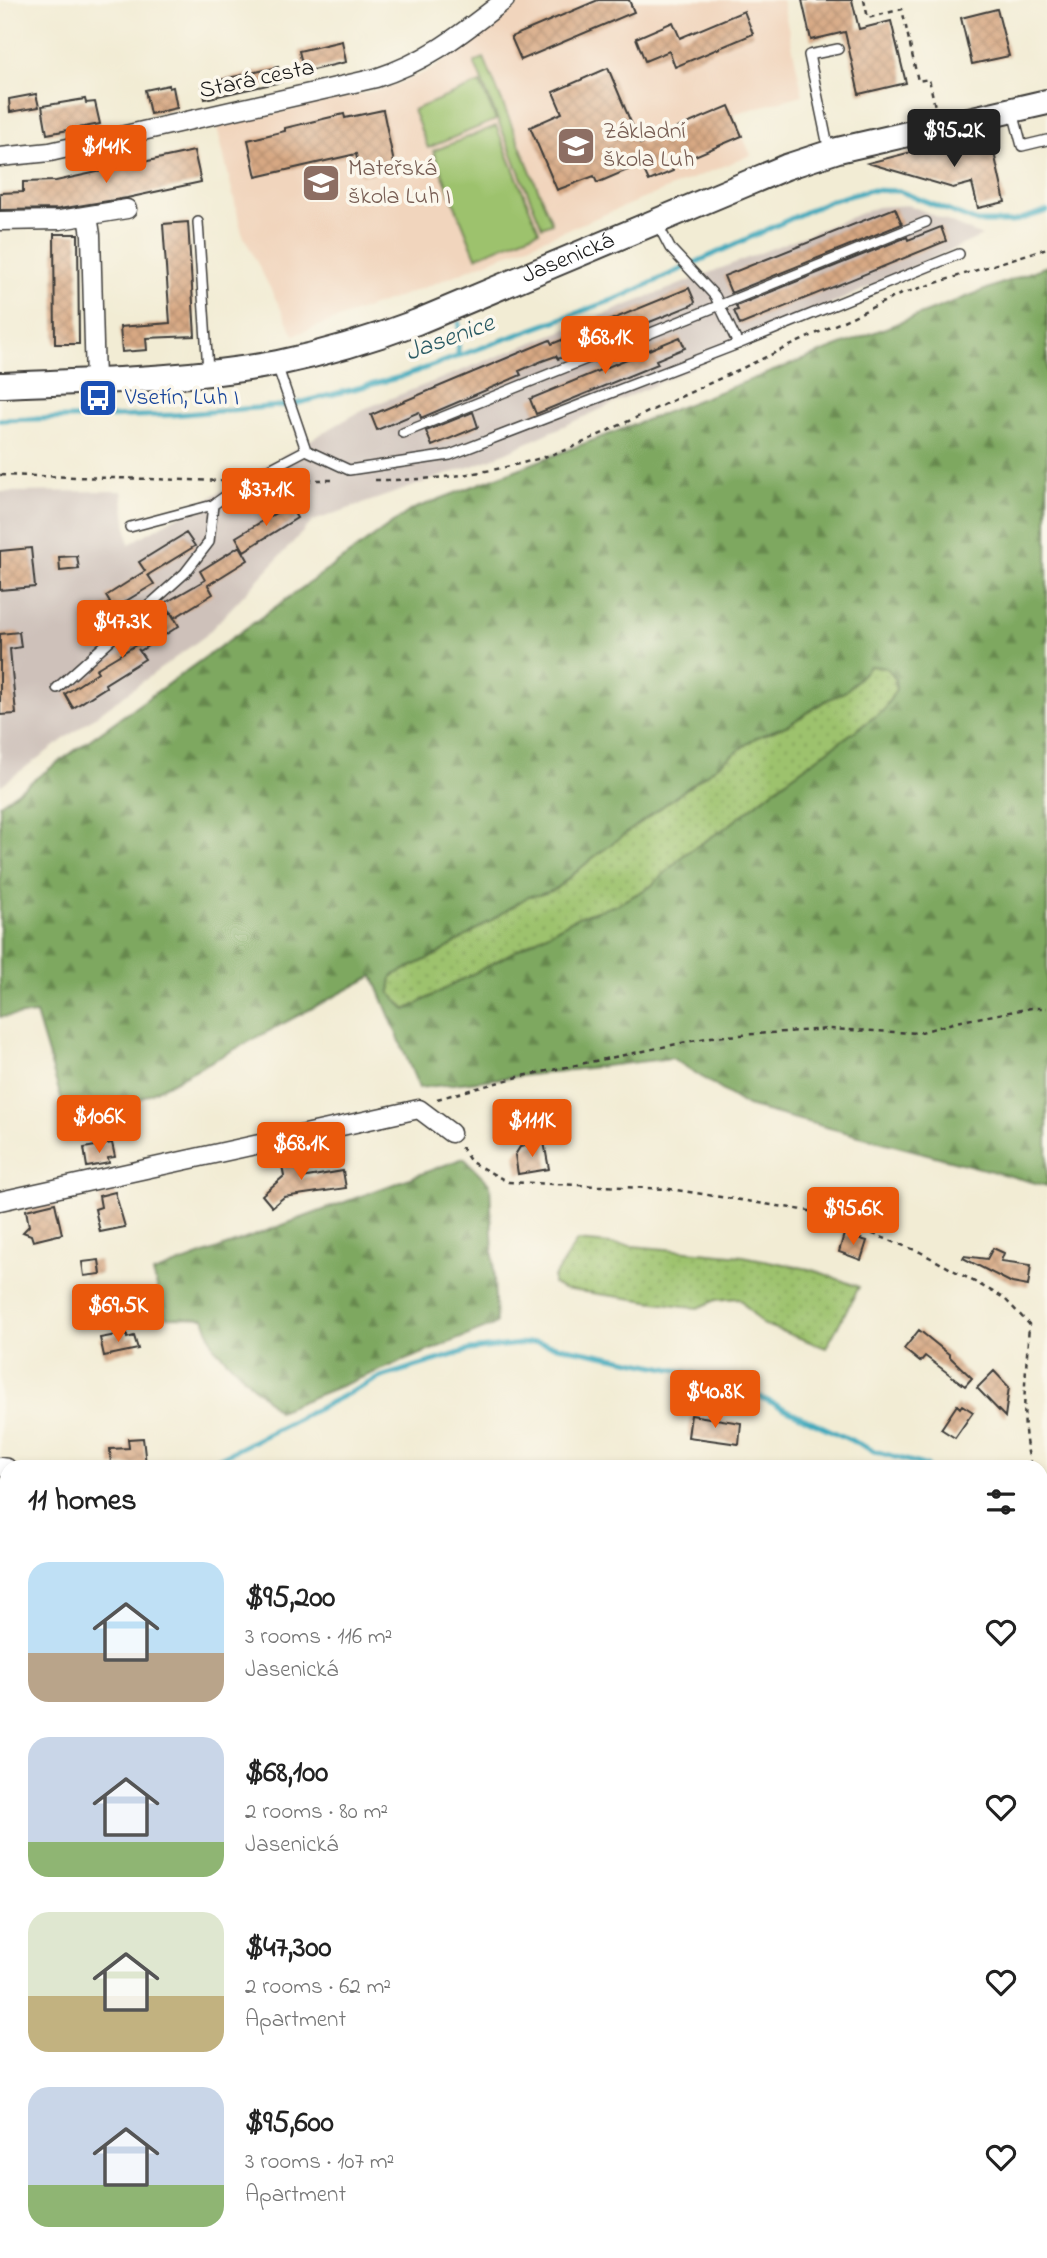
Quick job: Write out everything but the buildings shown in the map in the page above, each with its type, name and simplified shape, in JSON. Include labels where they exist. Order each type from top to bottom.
[{"type":"street","name":"Stará cesta","points":[[0,157],[50,152],[383,76],[448,45],[505,0]]},
{"type":"street","name":"Jasenická","points":[[0,385],[208,372],[276,363],[366,340],[417,322],[756,178],[829,153],[1047,102]]},
{"type":"street","points":[[0,221],[60,220],[127,209]]},
{"type":"street","points":[[89,216],[92,234],[95,381]]},
{"type":"street","points":[[0,1201],[419,1109],[452,1133]]},
{"type":"lane","points":[[829,153],[809,55],[838,49]]},
{"type":"lane","points":[[1013,110],[1022,146],[1047,140]]},
{"type":"lane","points":[[656,221],[664,240],[677,257],[720,304],[738,344]]},
{"type":"lane","points":[[198,222],[208,372]]},
{"type":"lane","points":[[403,432],[926,222]]},
{"type":"lane","points":[[276,363],[306,450],[349,470],[450,454],[738,344],[959,254]]},
{"type":"lane","points":[[130,527],[213,505],[245,482],[306,450]]},
{"type":"lane","points":[[57,688],[185,573],[209,542],[213,505]]},
{"type":"path","points":[[864,0],[868,18],[902,9],[918,81],[929,79],[936,109]]},
{"type":"path","points":[[419,1109],[438,1098],[518,1077],[711,1037],[830,1029],[918,1033],[956,1022],[1031,1008],[1047,1008]]},
{"type":"path","points":[[452,1133],[471,1161],[508,1182],[670,1189],[816,1212],[920,1252],[1004,1298],[1029,1324],[1025,1427],[1030,1460]]},
{"type":"shaded area","name":"Základní škola Luh","points":[[525,0],[782,0],[803,95],[733,114],[751,155],[428,286],[294,335],[242,233],[217,127],[390,87],[433,69]]},
{"type":"shaded area","points":[[909,205],[982,236],[489,460],[313,521],[205,636],[0,786],[0,492],[122,491],[129,544],[366,408],[877,207]]},
{"type":"green space","points":[[484,58],[552,223],[542,227],[474,62]]},
{"type":"green space","points":[[480,83],[496,120],[428,148],[413,110]]},
{"type":"green space","points":[[496,126],[539,231],[476,257],[433,151]]},
{"type":"green space","points":[[1047,266],[1047,1186],[747,1106],[672,1058],[419,1088],[373,976],[72,1135],[36,1014],[0,1017],[0,804],[411,510]],"holes":[[[870,666],[887,668],[895,679],[896,689],[884,710],[728,826],[685,854],[650,887],[616,905],[578,917],[406,1010],[390,993],[392,976],[438,954],[529,896],[554,890],[594,857],[755,738],[788,725],[846,691]]]},
{"type":"green space","points":[[870,666],[887,668],[895,679],[896,690],[884,710],[728,826],[685,854],[650,887],[616,905],[578,918],[406,1010],[390,993],[392,976],[438,954],[529,895],[554,890],[594,857],[755,738],[788,725],[846,691]]},
{"type":"green space","points":[[464,1158],[490,1184],[496,1324],[278,1411],[214,1347],[204,1318],[166,1317],[153,1273]]},
{"type":"green space","points":[[577,1241],[743,1256],[814,1270],[859,1287],[826,1348],[762,1324],[739,1298],[716,1300],[698,1308],[563,1289],[553,1284],[553,1278]]},
{"type":"waterway","name":"Jasenice","points":[[0,420],[173,415],[291,405],[401,377],[621,297],[829,201],[870,190],[899,191],[977,222],[1012,222],[1047,211]]},
{"type":"waterway","points":[[458,357],[459,323]]},
{"type":"waterway","points":[[216,1460],[381,1377],[470,1350],[536,1342],[722,1379],[874,1451],[906,1460]]},
{"type":"place","name":"Základní škola Luh","points":[[576,146]]},
{"type":"place","name":"Mateřská škola Luh I","points":[[321,183]]},
{"type":"place","name":"Vsetín, Luh I","points":[[98,398]]}]
